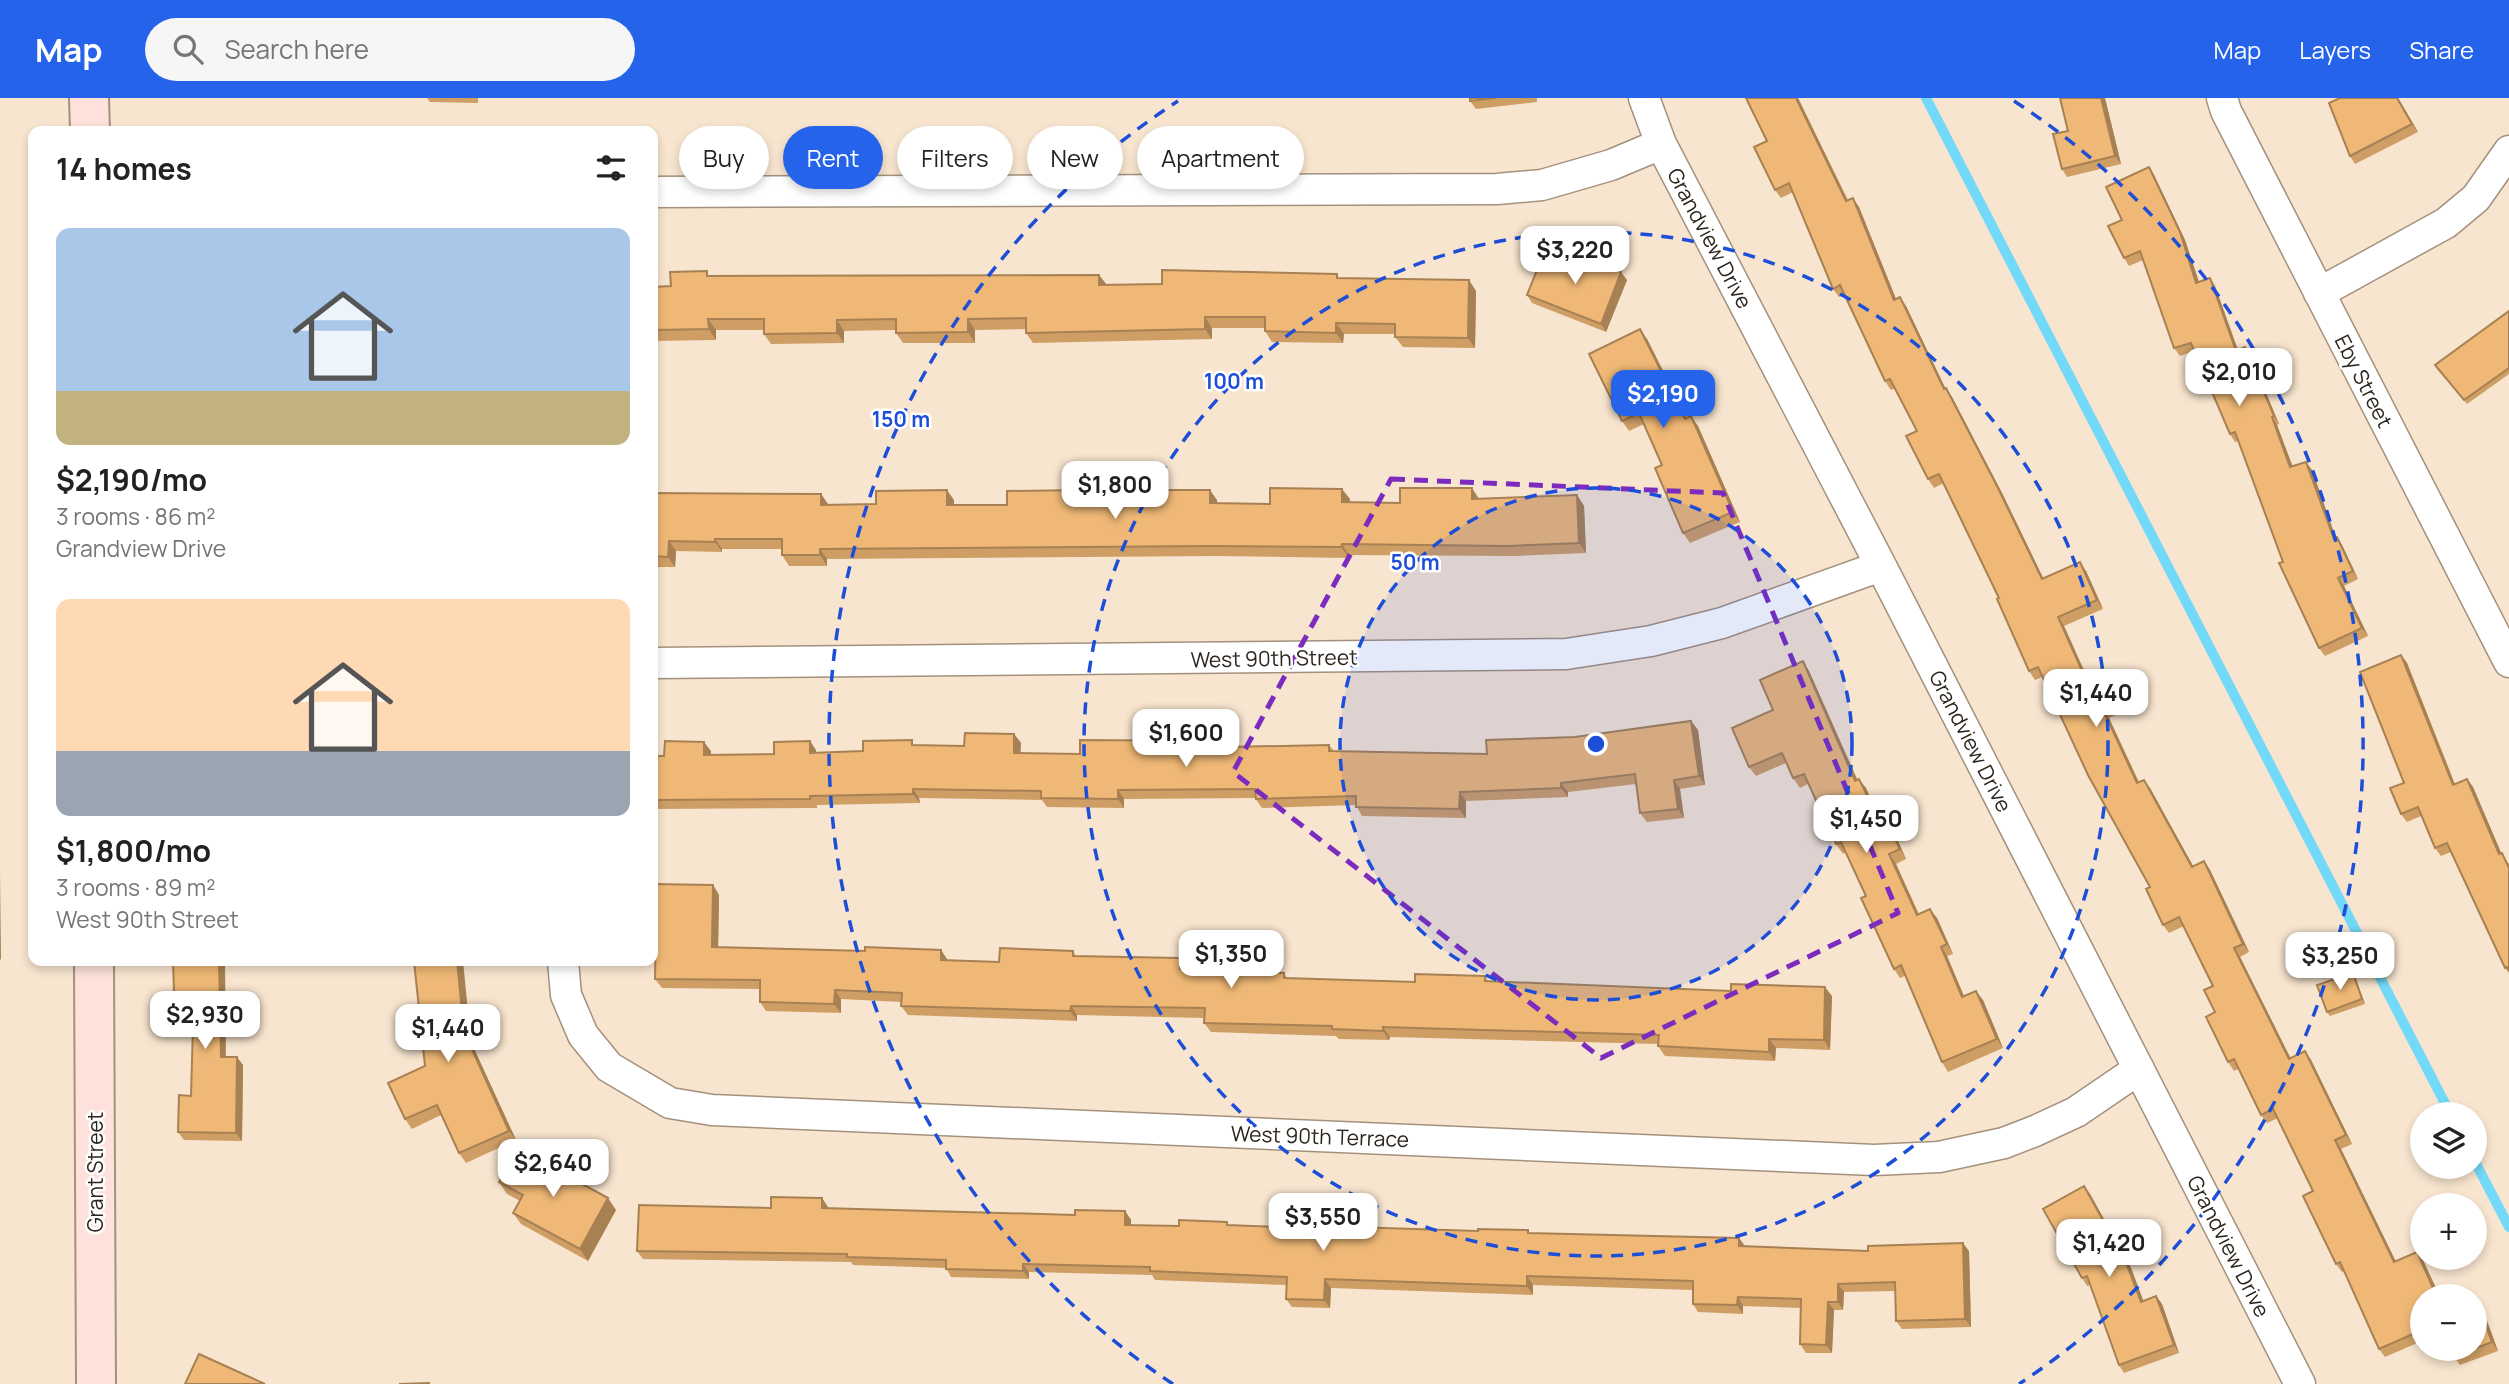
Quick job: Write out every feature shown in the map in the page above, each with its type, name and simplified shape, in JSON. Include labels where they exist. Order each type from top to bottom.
[{"type":"street","points":[[89,98],[90,126]]},
{"type":"street","name":"Grandview Drive","points":[[1644,98],[1661,144],[1881,566],[2300,1384]]},
{"type":"street","name":"Eby Street","points":[[2222,98],[2226,111],[2509,662]]},
{"type":"street","points":[[658,192],[1497,189],[1542,185],[1611,165],[1661,144]]},
{"type":"street","points":[[2319,293],[2446,223],[2476,198],[2509,151]]},
{"type":"street","name":"West 90th Street","points":[[658,663],[1566,654],[1651,641],[1721,622],[1881,566]]},
{"type":"street","name":"Grant Street","points":[[94,966],[96,1384]]},
{"type":"street","name":"West 90th Terrace","points":[[563,966],[566,995],[583,1035],[609,1067],[670,1103],[712,1110],[1874,1160],[1939,1157],[2004,1143],[2076,1112],[2139,1069]]},
{"type":"highlighted area","points":[[1391,479],[1723,493],[1898,913],[1601,1058],[1233,772]]},
{"type":"building","points":[[1470,98],[1496,98],[1470,101]]},
{"type":"building","points":[[1746,98],[1796,98],[1846,201],[1853,198],[1894,300],[1900,297],[2042,579],[2080,562],[2097,600],[2058,617],[2089,681],[2111,670],[2125,699],[2103,710],[2137,783],[2144,780],[2192,867],[2204,861],[2243,944],[2234,948],[2289,1059],[2305,1051],[2346,1135],[2335,1140],[2394,1262],[2410,1255],[2410,1270],[2425,1270],[2431,1284],[2410,1284],[2410,1335],[2379,1349],[2340,1262],[2336,1264],[2303,1196],[2313,1191],[2273,1109],[2261,1115],[2234,1059],[2228,1062],[2206,1017],[2215,1012],[2204,990],[2213,986],[2179,917],[2163,925],[2146,889],[2150,887],[2088,775],[2038,667],[2029,671],[1997,599],[1999,598],[1939,474],[1928,479],[1906,436],[1917,431],[1890,379],[1885,381],[1840,285],[1833,289],[1789,183],[1775,190],[1754,147],[1767,141]]},
{"type":"building","points":[[2060,98],[2101,98],[2115,156],[2062,169],[2053,134],[2068,131]]},
{"type":"building","points":[[2340,98],[2397,98],[2412,124],[2350,156],[2329,103]]},
{"type":"building","points":[[2149,167],[2180,232],[2196,283],[2210,278],[2236,351],[2245,347],[2274,416],[2272,417],[2290,467],[2306,462],[2334,539],[2337,537],[2353,571],[2338,578],[2362,628],[2319,648],[2279,563],[2283,562],[2235,432],[2230,434],[2191,343],[2174,348],[2140,251],[2124,258],[2108,226],[2122,220],[2106,187]]},
{"type":"building","points":[[1545,250],[1582,265],[1585,258],[1621,272],[1601,324],[1527,295]]},
{"type":"building","points":[[1162,270],[1337,274],[1337,278],[1469,280],[1468,338],[1395,337],[1395,324],[1336,323],[1336,333],[1265,331],[1265,317],[1205,317],[1205,329],[1026,333],[1026,318],[968,319],[968,332],[896,333],[896,319],[837,320],[837,333],[764,334],[764,319],[708,319],[709,329],[658,330],[658,287],[671,286],[670,272],[707,271],[707,276],[1099,275],[1099,285],[1162,284]]},
{"type":"building","points":[[2509,311],[2509,368],[2464,400],[2435,365]]},
{"type":"building","points":[[1640,329],[1685,419],[1691,416],[1733,512],[1683,533],[1655,468],[1662,465],[1639,413],[1622,421],[1589,354]]},
{"type":"building","points":[[1270,488],[1342,489],[1342,502],[1400,503],[1400,488],[1472,488],[1472,499],[1577,495],[1579,543],[1508,546],[1342,544],[1341,547],[820,549],[820,555],[782,555],[782,539],[715,539],[715,542],[669,541],[668,557],[658,556],[658,493],[821,494],[821,505],[876,504],[876,491],[947,490],[947,505],[1007,505],[1007,491],[1080,490],[1080,504],[1138,504],[1138,490],[1210,490],[1210,503],[1270,504]]},
{"type":"building","points":[[2401,655],[2453,785],[2467,779],[2499,854],[2502,853],[2509,868],[2509,970],[2505,968],[2447,843],[2435,848],[2418,807],[2401,814],[2390,788],[2404,783],[2360,672]]},
{"type":"building","points":[[1803,661],[1855,781],[1859,779],[1869,800],[1875,797],[1900,849],[1889,854],[1917,915],[1930,909],[1947,944],[1941,947],[1962,997],[1976,991],[1997,1039],[1942,1062],[1901,965],[1894,969],[1861,898],[1866,896],[1841,842],[1836,844],[1804,774],[1793,778],[1782,753],[1749,767],[1732,728],[1773,710],[1760,680]]},
{"type":"building","points":[[1691,721],[1699,776],[1674,780],[1678,809],[1640,813],[1635,774],[1561,783],[1561,788],[1460,792],[1459,809],[1356,807],[1356,796],[1256,799],[1255,789],[1118,790],[1118,799],[1041,798],[1041,791],[913,789],[913,794],[810,796],[810,799],[658,800],[658,756],[664,756],[665,741],[704,742],[704,755],[774,754],[774,742],[810,741],[810,753],[863,751],[863,741],[912,740],[912,745],[964,746],[965,733],[1014,734],[1014,753],[1080,754],[1080,740],[1226,741],[1226,747],[1329,745],[1329,751],[1487,754],[1486,740],[1575,737]]},
{"type":"building","points":[[658,884],[713,885],[712,947],[941,950],[941,960],[999,962],[1000,948],[1073,951],[1073,956],[1180,958],[1180,969],[1284,973],[1284,978],[1415,982],[1415,974],[1485,976],[1485,981],[1731,991],[1731,984],[1825,987],[1824,1040],[1769,1039],[1769,1052],[1658,1046],[1659,1035],[1383,1027],[1383,1031],[1332,1029],[1332,1026],[1204,1023],[1205,1008],[1071,1006],[1070,1011],[901,1006],[902,993],[835,990],[834,1004],[760,1002],[760,980],[655,979],[655,966],[658,966]]},
{"type":"building","points":[[173,966],[219,966],[221,1057],[237,1057],[236,1133],[178,1132],[179,1095],[191,1096],[193,1025],[175,1025]]},
{"type":"building","points":[[415,966],[457,966],[464,1032],[509,1131],[459,1153],[437,1105],[405,1119],[388,1083],[425,1066]]},
{"type":"building","points":[[2353,973],[2362,999],[2327,1012],[2317,985]]},
{"type":"building","points":[[518,1149],[608,1198],[580,1249],[513,1213],[523,1195],[499,1182]]},
{"type":"building","points":[[2084,1186],[2125,1260],[2141,1302],[2156,1296],[2174,1345],[2119,1365],[2087,1276],[2082,1278],[2043,1209]]},
{"type":"building","points":[[771,1197],[822,1198],[822,1208],[1075,1215],[1075,1210],[1125,1211],[1125,1225],[1179,1226],[1179,1220],[1227,1222],[1227,1225],[1353,1230],[1353,1227],[1528,1230],[1528,1233],[1739,1238],[1739,1246],[1868,1251],[1868,1246],[1963,1243],[1965,1319],[1896,1321],[1895,1282],[1838,1284],[1838,1302],[1828,1302],[1826,1345],[1800,1344],[1801,1299],[1738,1297],[1737,1305],[1693,1304],[1693,1281],[1527,1276],[1527,1286],[1325,1279],[1324,1300],[1286,1299],[1287,1277],[1150,1271],[1150,1267],[1023,1264],[1023,1271],[946,1269],[946,1260],[847,1257],[847,1254],[637,1251],[639,1205],[771,1208]]},
{"type":"building","points":[[2487,1329],[2492,1342],[2487,1344]]},
{"type":"building","points":[[199,1354],[265,1384],[185,1384]]},
{"type":"waterway","points":[[1926,98],[2444,1102]]},
{"type":"waterway","points":[[2484,1179],[2509,1227]]}]
